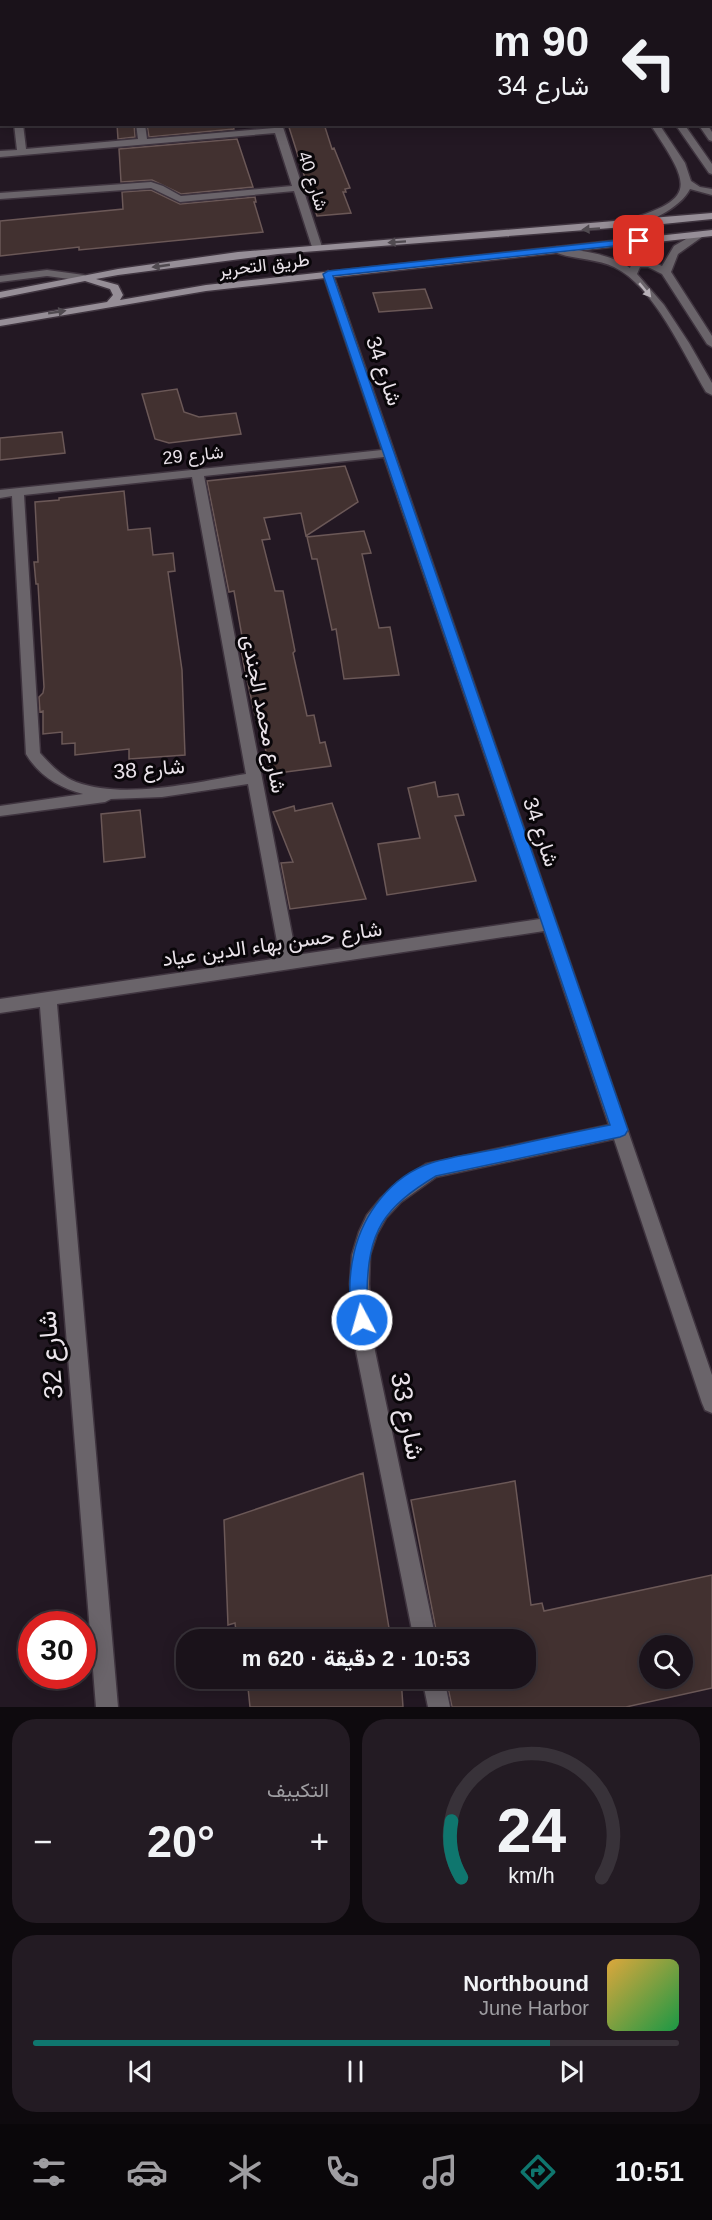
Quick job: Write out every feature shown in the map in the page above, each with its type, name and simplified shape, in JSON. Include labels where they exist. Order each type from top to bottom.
[{"type":"street","points":[[18,126],[22,151]]},
{"type":"street","points":[[140,126],[143,141]]},
{"type":"street","points":[[615,227],[670,207],[681,198],[687,183],[680,163],[655,126]]},
{"type":"street","points":[[681,126],[709,161],[712,171]]},
{"type":"street","points":[[0,154],[278,127]]},
{"type":"street","name":"شارع 40","points":[[278,127],[317,247]]},
{"type":"street","points":[[687,183],[697,189],[712,192]]},
{"type":"street","points":[[0,196],[144,185],[158,187],[165,190],[166,195],[180,199],[298,188]]},
{"type":"street","name":"طريق التحرير","points":[[0,295],[84,278],[317,247],[615,227],[712,216]]},
{"type":"street","points":[[666,272],[667,260],[674,250],[707,234]]},
{"type":"street","name":"طريق التحرير","points":[[0,323],[194,290],[707,234]]},
{"type":"street","points":[[557,250],[602,260],[632,274],[656,303],[712,392]]},
{"type":"street","points":[[191,262],[182,277],[194,290]]},
{"type":"street","points":[[632,274],[636,265],[642,263],[651,264],[666,272],[712,344]]},
{"type":"street","points":[[0,279],[47,273],[84,278],[114,287],[118,295],[111,303]]},
{"type":"street","name":"شارع 34","points":[[328,274],[712,1403]]},
{"type":"street","name":"شارع 29","points":[[0,494],[390,453]]},
{"type":"street","name":"شارع محمد الجندى","points":[[196,473],[289,963]]},
{"type":"street","name":"شارع 38","points":[[18,492],[33,754],[49,772],[71,786],[100,793],[132,794],[254,778]]},
{"type":"street","points":[[0,811],[132,794]]},
{"type":"street","name":"شارع حسن بهاء الدين عياد","points":[[0,1006],[550,924]]},
{"type":"street","name":"شارع 32","points":[[48,999],[107,1707]]},
{"type":"street","name":"شارع 33","points":[[423,1629],[372,1389],[358,1296],[360,1264],[367,1233],[383,1206],[407,1185],[432,1170],[620,1130]]},
{"type":"street","points":[[435,1689],[439,1707]]},
{"type":"building","points":[[117,126],[134,126],[135,137],[118,139]]},
{"type":"building","points":[[147,126],[233,126],[234,129],[149,137]]},
{"type":"building","points":[[289,126],[325,126],[332,149],[334,148],[350,188],[343,192],[351,213],[317,216]]},
{"type":"building","points":[[237,139],[253,187],[181,194],[152,180],[121,182],[119,149]]},
{"type":"building","points":[[151,190],[180,204],[255,197],[256,202],[254,202],[263,232],[0,256],[0,221],[123,209],[122,192]]},
{"type":"building","points":[[425,289],[432,308],[379,312],[373,293]]},
{"type":"building","points":[[177,389],[184,412],[199,417],[236,413],[241,434],[169,443],[155,439],[142,394]]},
{"type":"building","points":[[62,432],[65,453],[0,460],[0,438]]},
{"type":"building","points":[[345,466],[358,502],[306,536],[301,513],[264,518],[270,539],[262,540],[275,591],[283,591],[295,651],[293,653],[307,716],[314,715],[320,743],[325,742],[331,766],[271,774],[244,666],[240,642],[243,642],[234,591],[229,592],[207,481]]},
{"type":"building","points":[[124,491],[128,530],[150,528],[153,555],[173,553],[175,571],[168,572],[182,670],[185,755],[129,759],[129,749],[75,755],[75,743],[62,744],[62,732],[43,734],[43,711],[40,712],[39,697],[44,687],[38,584],[36,584],[34,562],[38,562],[35,502]]},
{"type":"building","points":[[364,531],[371,553],[362,554],[379,628],[390,627],[399,675],[344,679],[336,629],[332,630],[317,559],[312,559],[307,537]]},
{"type":"building","points":[[435,782],[438,797],[458,794],[464,815],[455,816],[476,881],[387,895],[378,844],[420,838],[408,788]]},
{"type":"building","points":[[332,803],[366,899],[290,909],[281,863],[293,862],[273,812],[294,806],[295,811]]},
{"type":"building","points":[[140,810],[145,857],[104,862],[101,814]]},
{"type":"building","points":[[363,1473],[389,1629],[236,1629],[235,1623],[228,1625],[224,1520]]},
{"type":"building","points":[[515,1481],[531,1605],[542,1603],[544,1611],[712,1575],[712,1688],[626,1707],[452,1707],[448,1689],[536,1689],[536,1629],[436,1629],[411,1500]]},
{"type":"building","points":[[248,1689],[402,1689],[403,1707],[250,1707]]},
{"type":"route","points":[[362,1320],[358,1296],[360,1264],[367,1233],[383,1206],[407,1185],[432,1170],[620,1130],[328,274],[639,241]]}]
